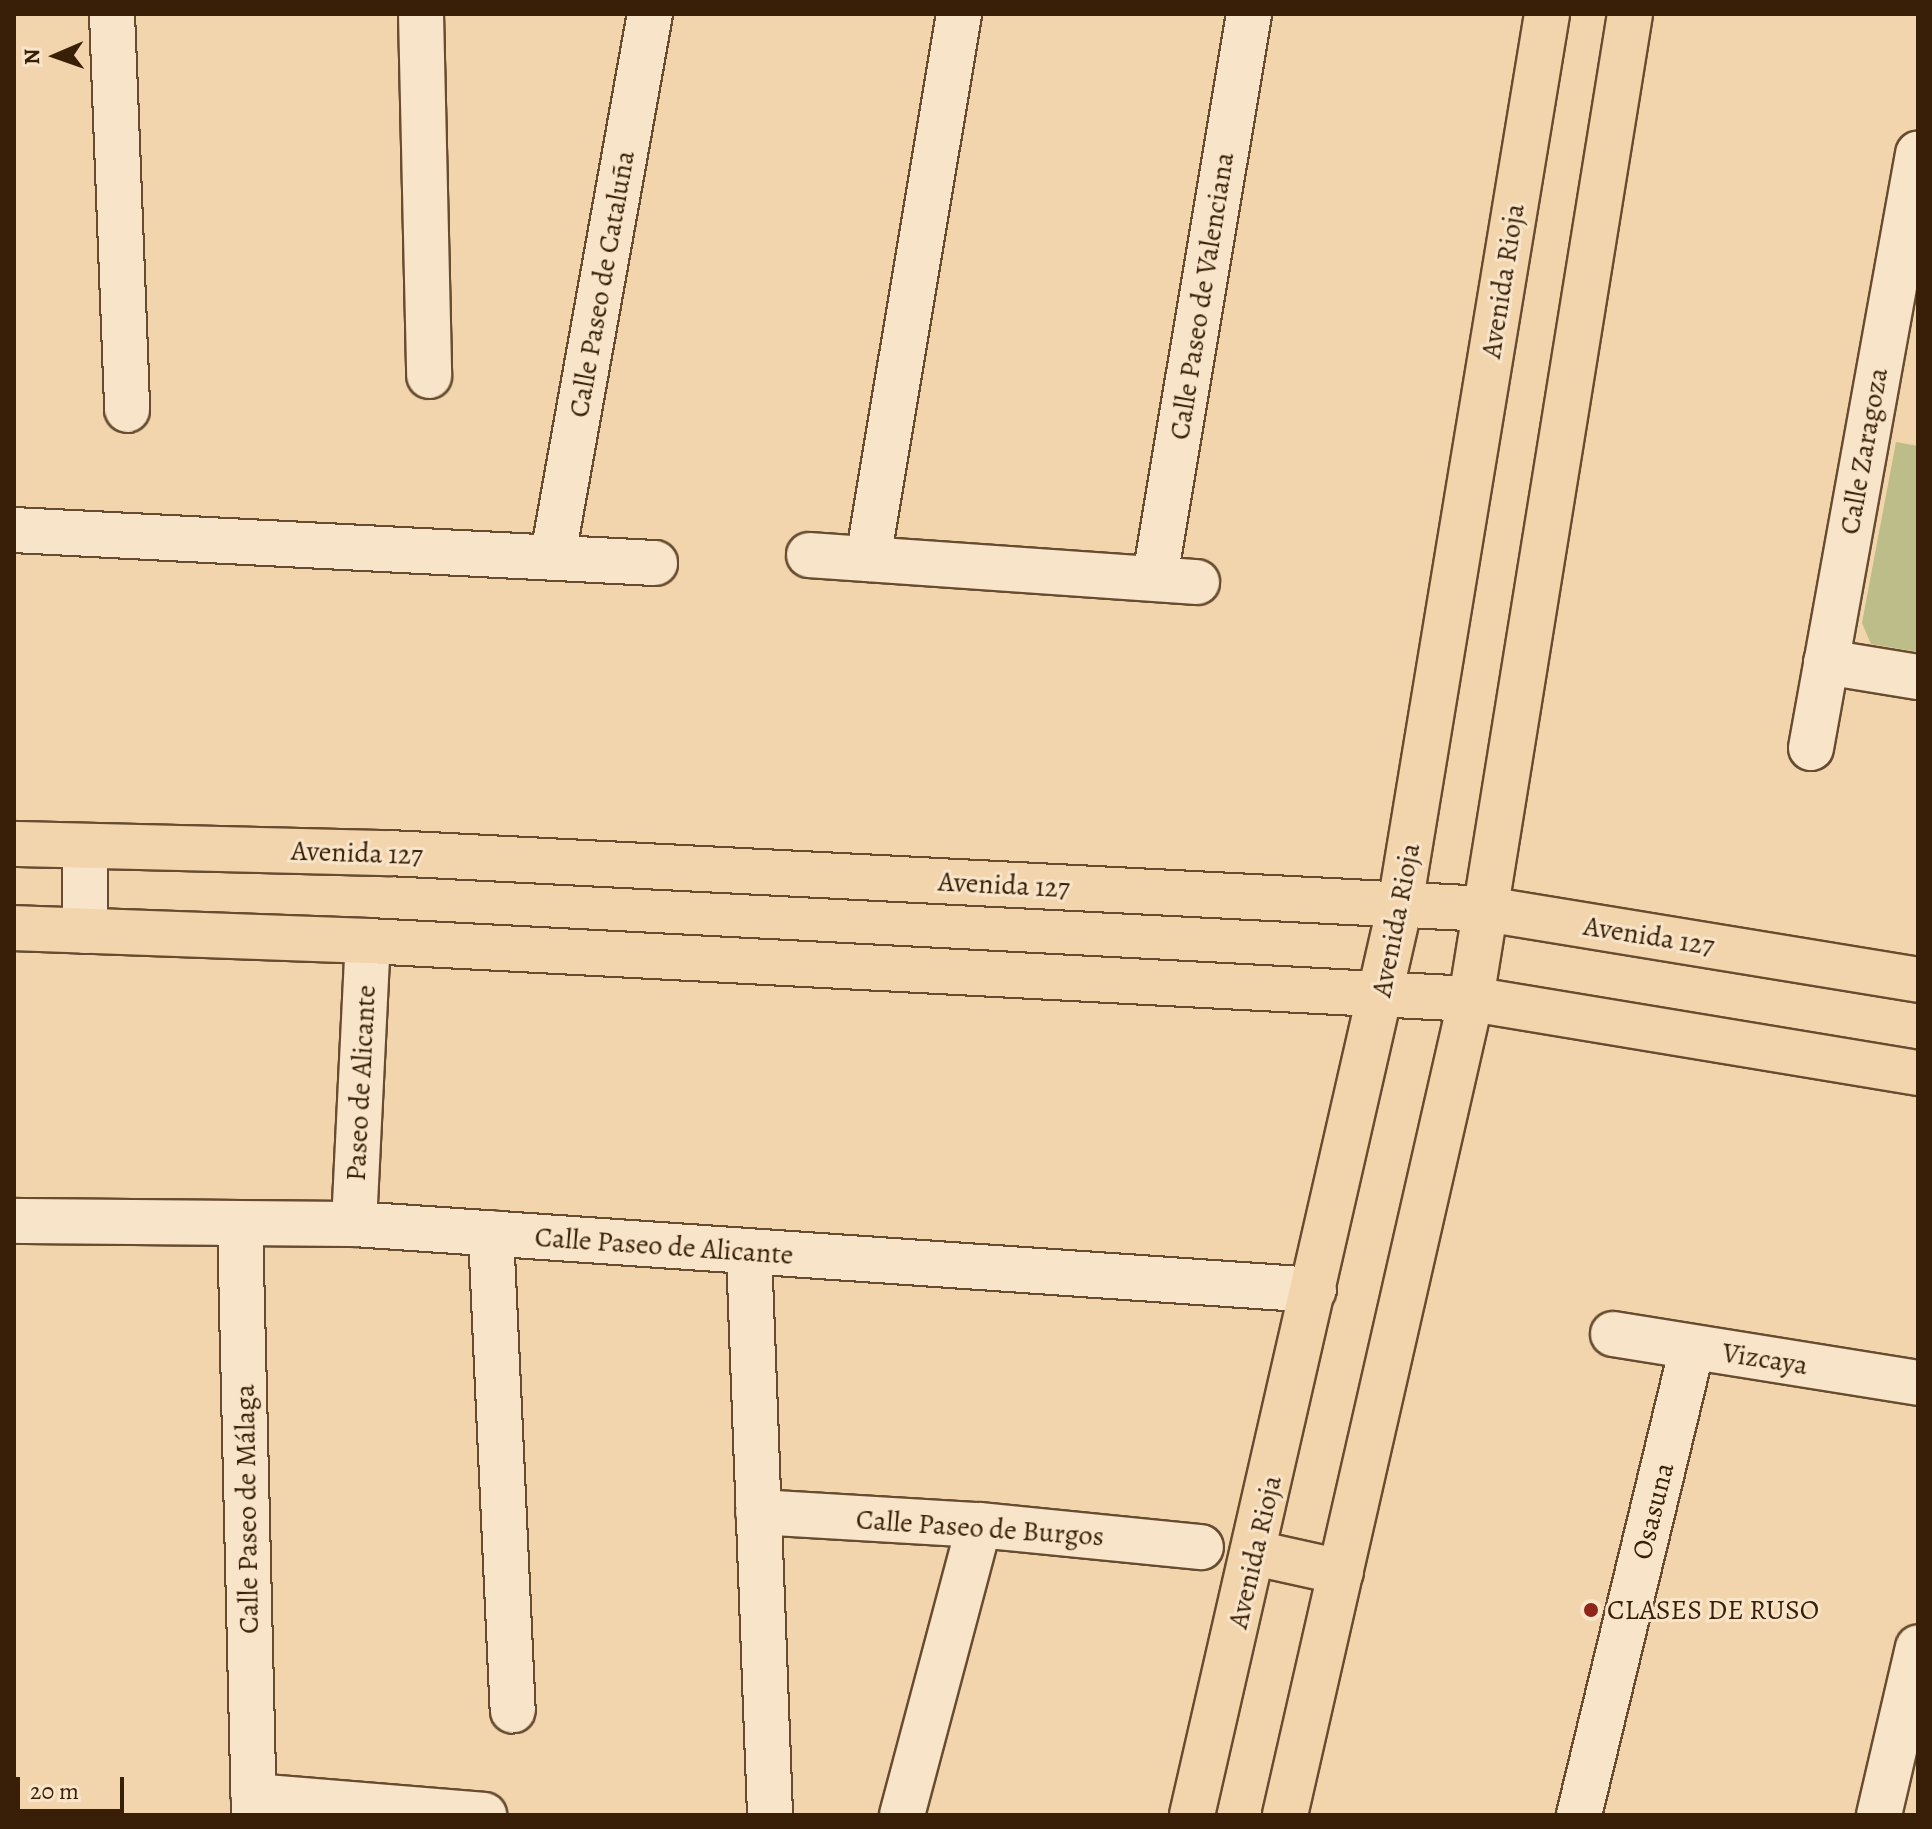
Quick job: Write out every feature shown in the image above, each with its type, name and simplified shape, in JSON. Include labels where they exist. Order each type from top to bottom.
[{"type":"main road","name":"Avenida Rioja","points":[[1192,1815],[1255,1553],[1400,905],[1547,14]]},
{"type":"main road","points":[[1285,1815],[1471,999],[1630,14]]},
{"type":"main road","name":"Avenida 127","points":[[14,844],[389,853],[1486,909],[1918,980]]},
{"type":"main road","points":[[14,928],[368,941],[1471,999],[1918,1073]]},
{"type":"main road","points":[[1255,1553],[1341,1572]]},
{"type":"street","points":[[112,14],[127,410]]},
{"type":"street","points":[[421,14],[429,376]]},
{"type":"street","name":"Calle Paseo de Cataluña","points":[[553,555],[650,14]]},
{"type":"street","points":[[868,559],[959,14]]},
{"type":"street","name":"Calle Paseo de Valenciana","points":[[809,555],[1176,580],[1249,14]]},
{"type":"street","name":"Calle Zaragoza","points":[[1811,748],[1918,154]]},
{"type":"street","points":[[14,530],[553,555],[655,563]]},
{"type":"street","points":[[1826,662],[1918,677]]},
{"type":"street","points":[[85,846],[85,931]]},
{"type":"street","name":"Paseo de Alicante","points":[[354,1224],[368,941]]},
{"type":"street","name":"Calle Paseo de Alicante","points":[[14,1221],[354,1224],[1314,1290]]},
{"type":"street","name":"Calle Paseo de Málaga","points":[[240,1223],[254,1806],[484,1815]]},
{"type":"street","points":[[491,1233],[513,1710]]},
{"type":"street","points":[[749,1252],[770,1815]]},
{"type":"street","name":"Vizcaya","points":[[1613,1334],[1918,1383]]},
{"type":"street","name":"Osasuna","points":[[1579,1815],[1692,1347]]},
{"type":"street","name":"Calle Paseo de Burgos","points":[[758,1512],[979,1525],[1201,1547]]},
{"type":"street","points":[[902,1815],[979,1525]]},
{"type":"street","points":[[1879,1815],[1918,1647]]},
{"type":"green space","points":[[1896,442],[1918,446],[1918,652],[1871,644],[1862,623]]},
{"type":"place","name":"CLASES DE RUSO","points":[[1591,1610]]}]
